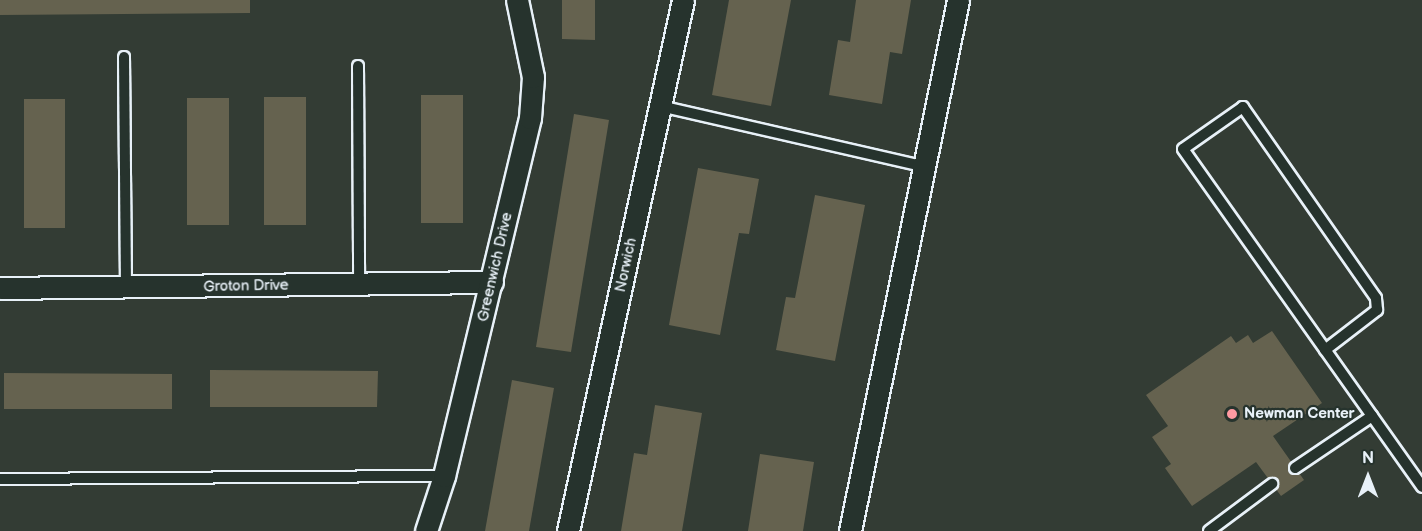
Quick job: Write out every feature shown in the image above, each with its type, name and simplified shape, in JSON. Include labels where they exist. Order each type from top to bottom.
[{"type":"street","name":"Greenwich Drive","points":[[426,531],[444,476],[530,118],[533,77],[517,0]]},
{"type":"street","name":"Norwich","points":[[568,531],[683,0]]},
{"type":"street","points":[[850,531],[958,0]]},
{"type":"street","name":"Groton Drive","points":[[0,288],[492,282]]},
{"type":"lane","points":[[124,57],[126,287]]},
{"type":"lane","points":[[358,66],[359,284]]},
{"type":"lane","points":[[660,106],[923,166]]},
{"type":"lane","points":[[1325,350],[1377,310],[1376,298],[1243,106],[1183,149],[1325,350],[1372,416],[1422,487]]},
{"type":"lane","points":[[1295,468],[1372,416]]},
{"type":"lane","points":[[0,479],[444,476]]},
{"type":"lane","points":[[1209,531],[1272,484]]},
{"type":"building","points":[[0,0],[250,0],[250,13],[0,15]]},
{"type":"building","points":[[562,0],[595,0],[595,40],[562,39]]},
{"type":"building","points":[[729,0],[791,0],[771,106],[712,95]]},
{"type":"building","points":[[856,0],[911,0],[902,54],[890,52],[882,104],[829,95],[838,40],[850,42]]},
{"type":"building","points":[[421,95],[463,95],[463,223],[421,223]]},
{"type":"building","points":[[264,97],[306,97],[306,225],[264,225]]},
{"type":"building","points":[[187,98],[229,98],[229,225],[187,225]]},
{"type":"building","points":[[24,99],[65,99],[65,228],[24,228]]},
{"type":"building","points":[[574,114],[609,120],[571,352],[536,347]]},
{"type":"building","points":[[698,168],[759,179],[749,234],[739,233],[720,335],[669,325]]},
{"type":"building","points":[[815,195],[865,205],[835,361],[776,350],[786,297],[795,298]]},
{"type":"building","name":"Newman Center","points":[[1272,331],[1322,403],[1273,436],[1304,480],[1281,496],[1256,462],[1192,506],[1165,468],[1171,464],[1152,437],[1168,426],[1146,395],[1231,336],[1236,343],[1248,335],[1253,343]]},
{"type":"building","points":[[210,370],[378,371],[377,407],[210,407]]},
{"type":"building","points":[[4,373],[172,374],[172,409],[4,409]]},
{"type":"building","points":[[512,380],[554,388],[529,531],[485,531]]},
{"type":"building","points":[[655,405],[702,413],[682,531],[621,531],[634,453],[647,455]]},
{"type":"building","points":[[760,454],[814,462],[803,531],[748,531]]},
{"type":"place","name":"Newman Center","points":[[1232,414]]}]
